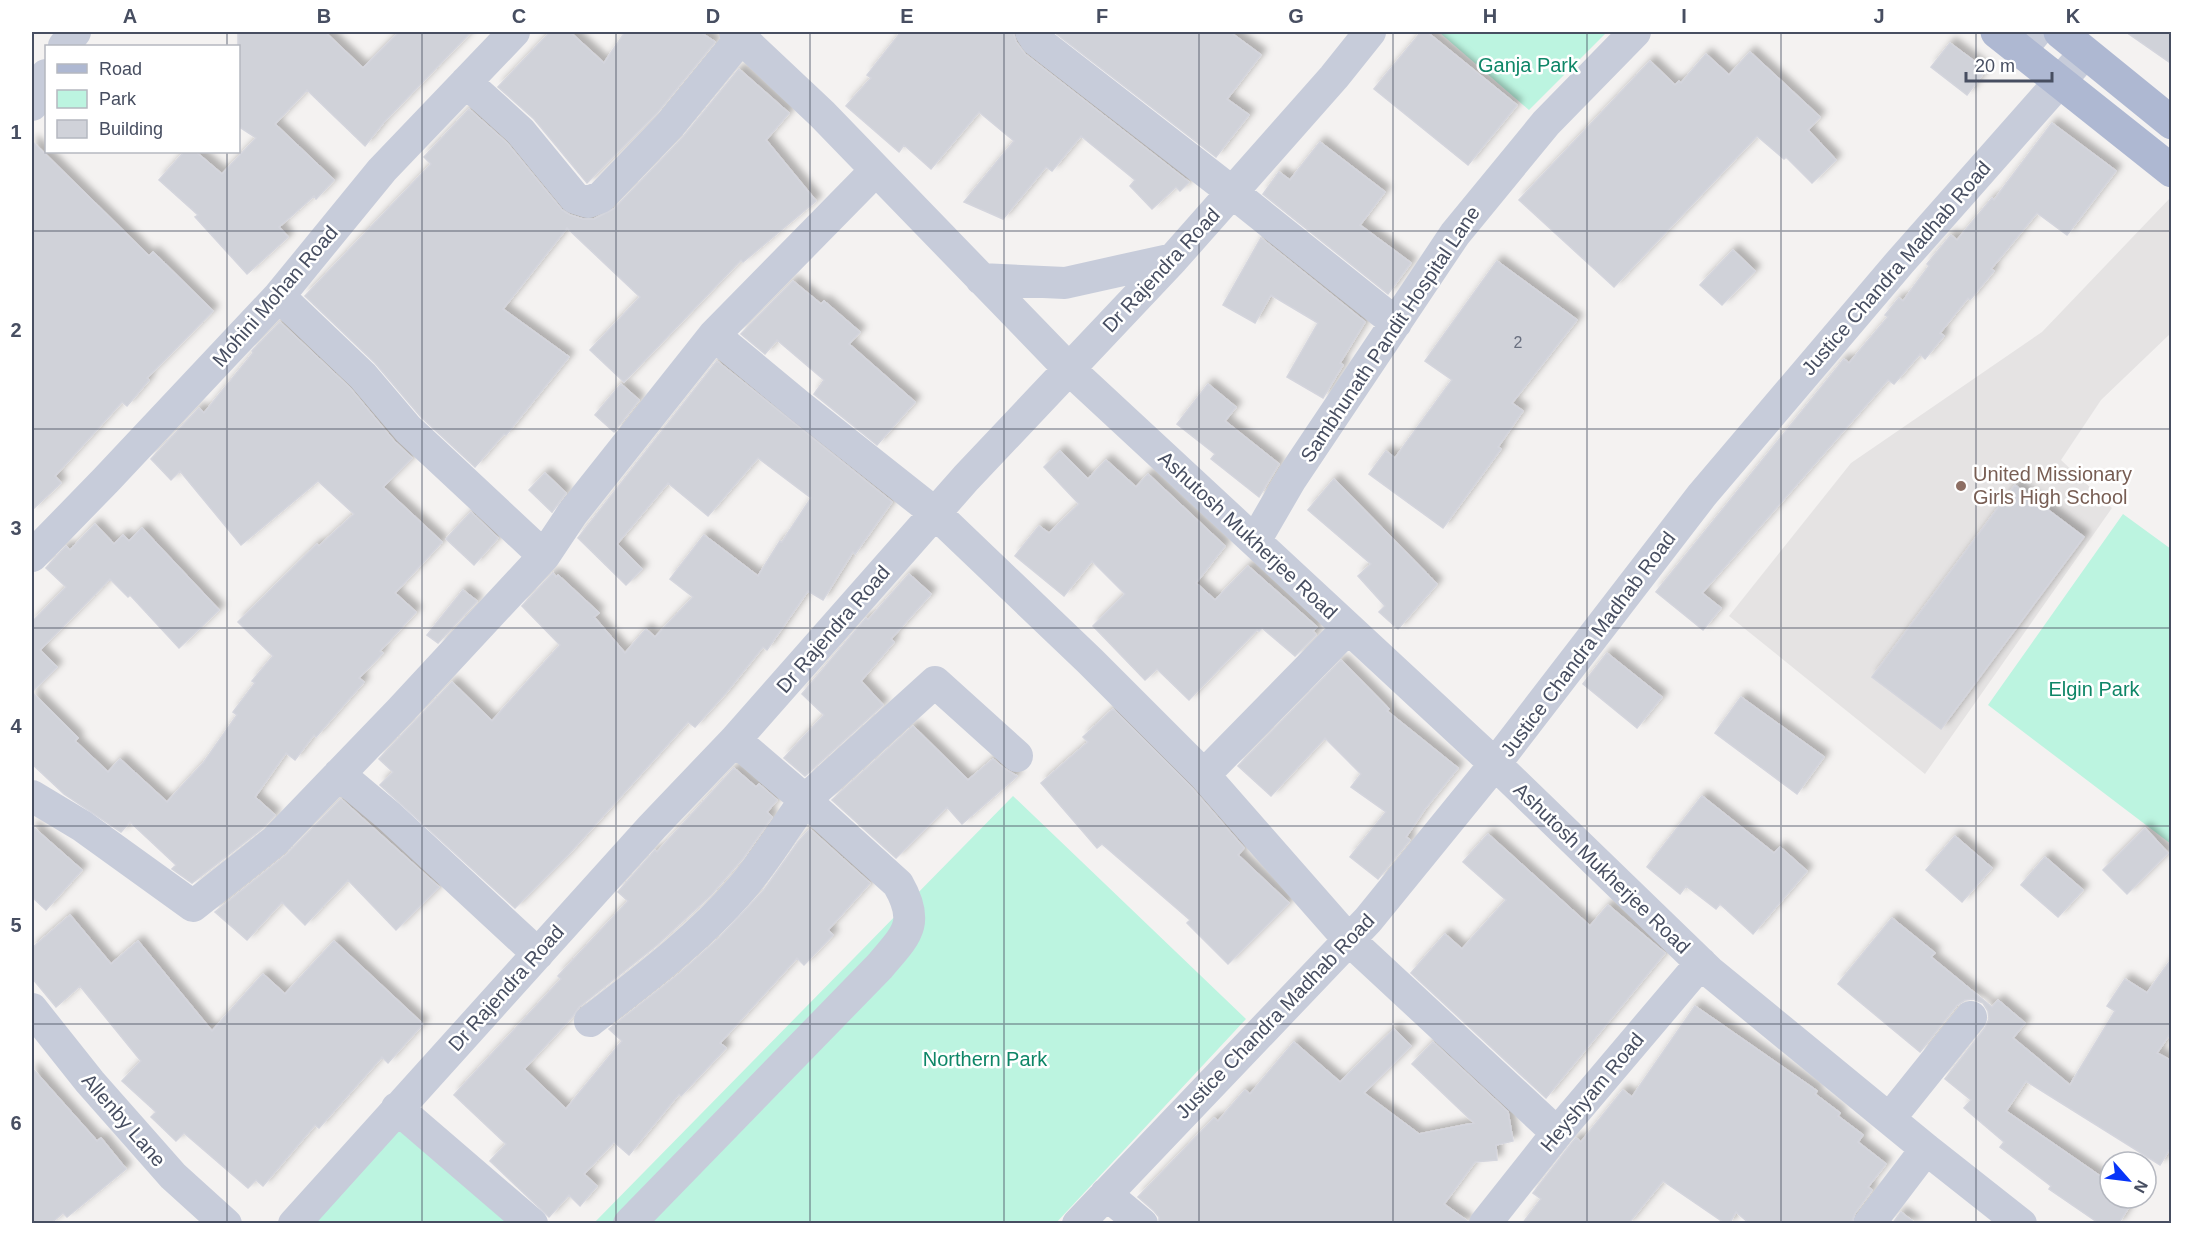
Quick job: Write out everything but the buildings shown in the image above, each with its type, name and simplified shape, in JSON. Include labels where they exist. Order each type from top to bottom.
[{"type":"main road","points":[[2060,32],[2172,123]]},
{"type":"main road","points":[[2018,38],[2058,82],[2172,171]]},
{"type":"street","points":[[65,45],[75,32]]},
{"type":"street","name":"Mohini Mohan Road","points":[[32,556],[279,296],[382,170],[514,32]]},
{"type":"street","points":[[1031,32],[1036,40],[1396,323]]},
{"type":"street","name":"Dr Rajendra Road","points":[[294,1224],[652,827],[735,740],[935,513],[1173,259],[1334,77],[1370,32]]},
{"type":"street","name":"Sambhunath Pandit Hospital Lane","points":[[1255,541],[1291,479],[1455,234],[1546,123],[1635,32]]},
{"type":"street","points":[[466,82],[520,131],[575,198],[588,202],[601,197],[670,125],[738,35]]},
{"type":"street","name":"Ashutosh Mukherjee Road","points":[[738,35],[822,114],[1069,369],[1495,765],[1701,963],[1926,1149],[2021,1224]]},
{"type":"street","name":"Justice Chandra Madhab Road","points":[[1078,1224],[1347,939],[1368,920],[1495,765],[1702,495],[1901,261],[2085,53]]},
{"type":"street","points":[[32,795],[82,826],[193,906],[275,841],[544,556],[572,514],[714,334],[876,170]]},
{"type":"street","points":[[981,279],[1065,283],[1173,259]]},
{"type":"street","points":[[279,296],[363,376],[408,429],[544,556]]},
{"type":"street","points":[[714,334],[801,408],[935,513],[1090,661],[1204,775],[1347,939],[1557,1133]]},
{"type":"street","points":[[1204,775],[1348,628]]},
{"type":"street","points":[[590,1021],[658,968],[703,928],[742,888],[805,800],[935,682],[1017,756]]},
{"type":"street","points":[[629,1224],[880,966],[905,937],[910,918],[909,902],[898,884],[735,740]]},
{"type":"street","points":[[339,774],[390,816],[538,954]]},
{"type":"street","name":"Heyshyam Road","points":[[1485,1224],[1557,1133],[1701,963]]},
{"type":"street","name":"Allenby Lane","points":[[32,1009],[90,1082],[173,1176],[226,1224]]},
{"type":"street","points":[[1890,1118],[1971,1017]]},
{"type":"street","points":[[397,1108],[532,1224]]},
{"type":"street","points":[[1869,1224],[1926,1149]]},
{"type":"street","points":[[1106,1194],[1142,1224]]},
{"type":"shaded area","name":"United Missionary Girls High School","points":[[2171,197],[2171,333],[2101,400],[2061,460],[2112,508],[1925,774],[1729,616],[1851,463],[2042,332]]},
{"type":"green space","name":"Ganja Park","points":[[1439,32],[1607,32],[1529,110]]},
{"type":"green space","name":"Elgin Park","points":[[2123,514],[2171,549],[2171,844],[1988,705]]},
{"type":"green space","name":"Northern Park","points":[[1013,796],[1246,1019],[1056,1223],[593,1224]]},
{"type":"green space","points":[[398,1117],[529,1224],[305,1224]]},
{"type":"place","name":"United Missionary Girls High School","points":[[1961,486]]}]
